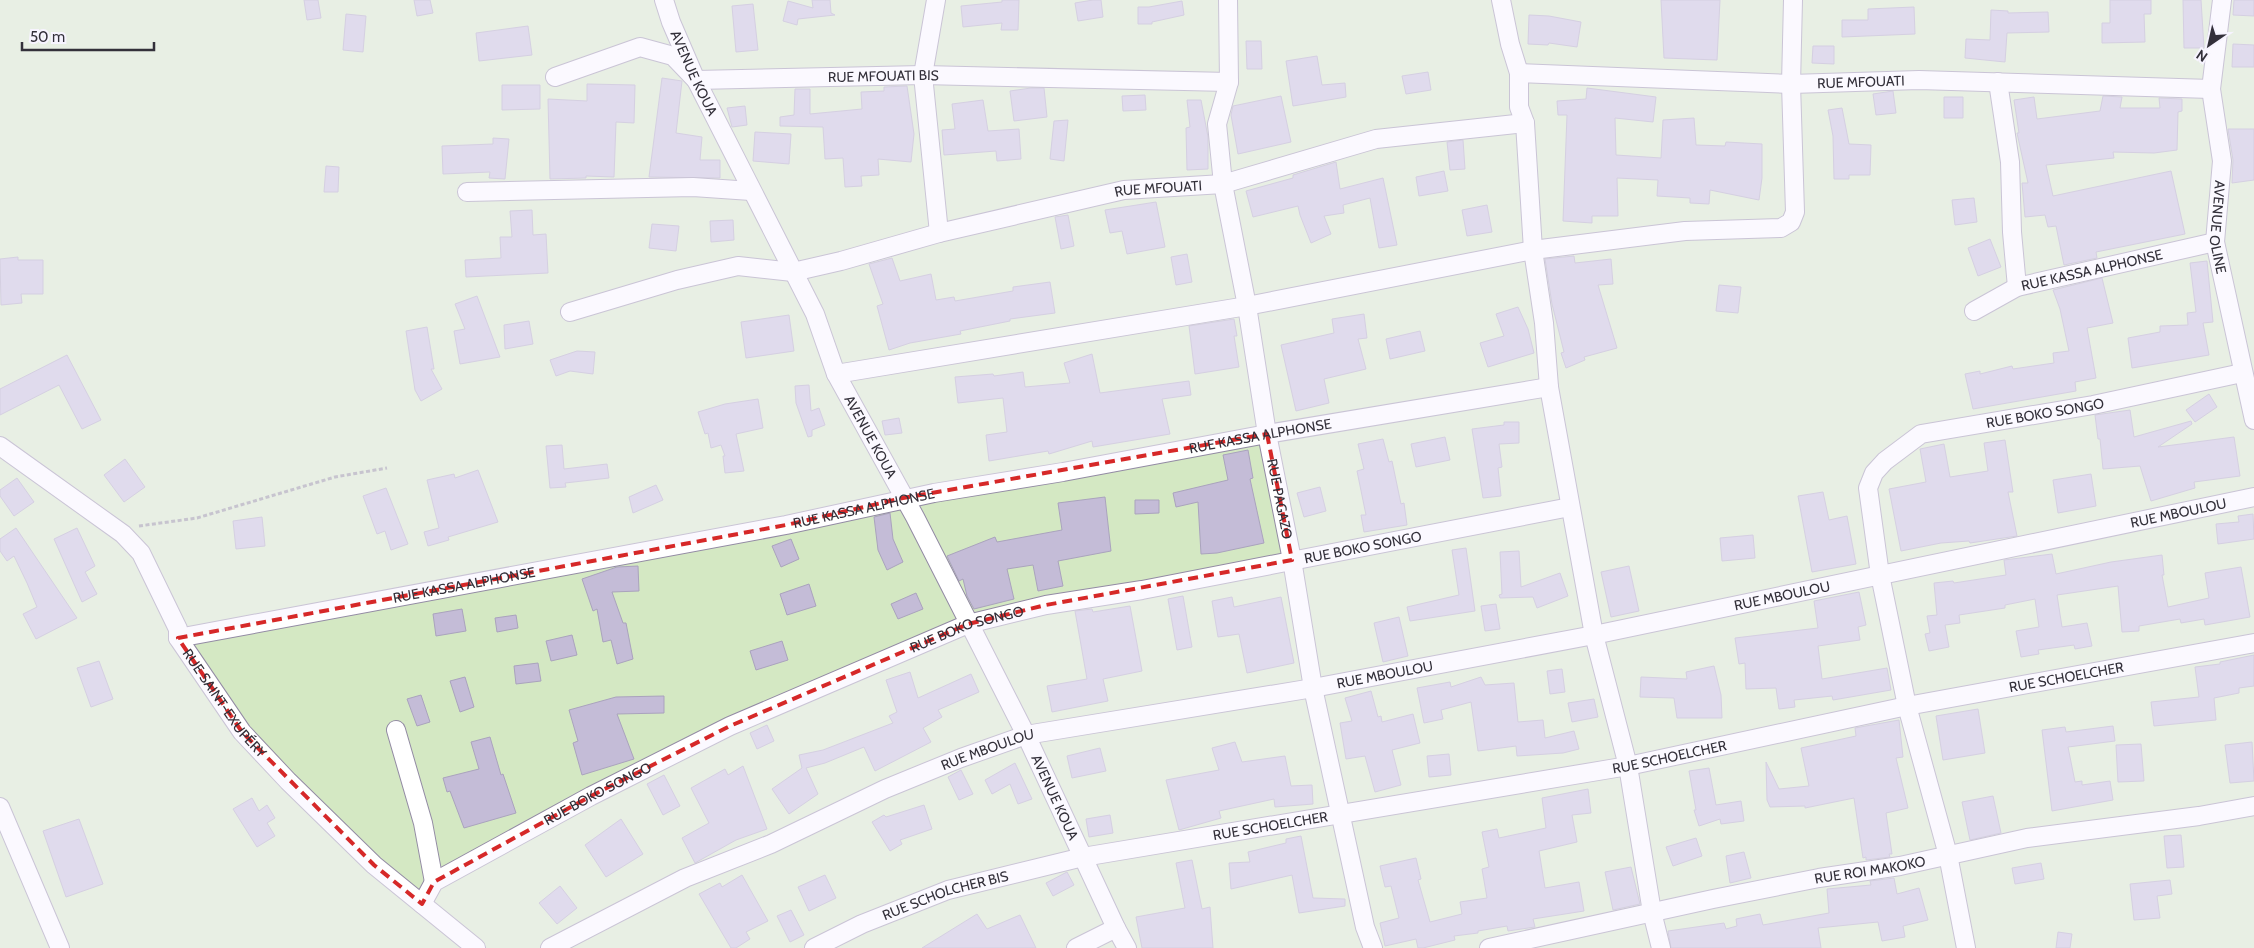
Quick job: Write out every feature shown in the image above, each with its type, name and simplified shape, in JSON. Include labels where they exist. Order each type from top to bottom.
[{"type":"street","name":"AVENUE KOUA","points":[[664,0],[671,22],[696,80],[750,191],[815,314],[836,374],[915,517],[1026,735],[1116,928],[1128,948]]},
{"type":"street","points":[[936,0],[923,75],[940,233]]},
{"type":"street","name":"RUE PAGAZO","points":[[1228,0],[1229,82],[1217,124],[1222,184],[1247,306],[1267,434],[1292,560],[1313,688],[1365,927],[1373,948]]},
{"type":"street","points":[[1501,0],[1519,77],[1518,107],[1525,123],[1533,250],[1544,323],[1549,387],[1594,635],[1628,766],[1652,912],[1662,948]]},
{"type":"street","points":[[836,374],[1247,306],[1533,250],[1685,232],[1781,228],[1791,222],[1795,212],[1791,84],[1793,0]]},
{"type":"street","name":"AVENUE OLINE","points":[[2222,0],[2211,89],[2222,161],[2215,242],[2242,373],[2254,420]]},
{"type":"street","points":[[554,77],[640,47],[673,56],[696,80]]},
{"type":"street","name":"RUE MFOUATI BIS","points":[[696,80],[923,75],[1229,82]]},
{"type":"street","name":"RUE MFOUATI","points":[[1519,77],[1791,84],[1918,80],[2211,89]]},
{"type":"street","points":[[1998,82],[2010,162],[2012,232],[2017,287]]},
{"type":"street","name":"RUE MFOUATI","points":[[570,312],[678,280],[738,266],[793,272],[841,262],[940,233],[1124,190],[1222,184],[1376,139],[1525,123]]},
{"type":"street","points":[[467,192],[693,187],[750,191]]},
{"type":"street","name":"RUE KASSA ALPHONSE","points":[[1974,311],[2017,287],[2215,242]]},
{"type":"street","name":"RUE BOKO SONGO","points":[[1880,575],[1868,488],[1874,473],[1885,461],[1921,434],[2093,405],[2242,373]]},
{"type":"street","name":"RUE KASSA ALPHONSE","points":[[178,638],[786,524],[903,498],[1549,387]]},
{"type":"street","name":"RUE SAINT-EXUPÉRY","points":[[0,446],[123,534],[142,553],[178,630],[178,638],[242,732],[288,781],[374,865],[476,948]]},
{"type":"street","name":"RUE MBOULOU","points":[[550,948],[685,878],[770,844],[885,788],[960,758],[1026,735],[1313,688],[1594,635],[2254,498]]},
{"type":"street","name":"RUE BOKO SONGO","points":[[434,882],[592,796],[730,726],[968,624],[1046,605],[1142,590],[1570,507]]},
{"type":"street","points":[[1880,575],[1907,706],[1948,855],[1966,948]]},
{"type":"street","name":"RUE SCHOELCHER","points":[[1083,856],[1628,766],[1907,706],[2254,643]]},
{"type":"street","points":[[396,730],[421,814],[434,882],[422,904]]},
{"type":"street","name":"RUE ROI MAKOKO","points":[[1489,948],[1652,912],[2027,838],[2199,816],[2254,806]]},
{"type":"street","points":[[0,807],[60,948]]},
{"type":"street","name":"RUE SCHOLCHER BIS","points":[[814,948],[862,924],[948,890],[1083,856]]},
{"type":"street","points":[[1076,948],[1116,928]]},
{"type":"path","points":[[123,534],[142,524],[197,518],[335,477],[387,468]]},
{"type":"highlighted area","points":[[1267,434],[1292,560],[1046,605],[968,624],[730,726],[591,796],[434,882],[422,904],[374,865],[242,732],[178,638],[786,525],[903,498]]},
{"type":"green space","points":[[0,0],[2254,0],[2254,948],[0,948]]},
{"type":"building","points":[[304,0],[318,0],[321,18],[307,20]]},
{"type":"building","points":[[414,0],[430,0],[433,13],[417,16]]},
{"type":"building","points":[[812,0],[830,0],[831,13],[835,15],[798,19],[797,25],[783,21],[788,1],[813,8]]},
{"type":"building","points":[[1002,0],[1019,0],[1018,30],[1001,30],[1002,23],[963,27],[961,6],[1002,2]]},
{"type":"building","points":[[1101,0],[1103,17],[1078,21],[1075,3]]},
{"type":"building","points":[[1661,0],[1720,0],[1717,60],[1664,58]]},
{"type":"building","points":[[2110,0],[2151,0],[2151,14],[2144,14],[2145,42],[2102,43],[2102,23],[2110,23]]},
{"type":"building","points":[[2183,0],[2201,0],[2204,48],[2184,48]]},
{"type":"building","points":[[2234,0],[2254,0],[2254,16],[2233,15]]},
{"type":"building","points":[[1182,1],[1184,15],[1152,22],[1152,24],[1138,24],[1138,7]]},
{"type":"building","points":[[753,4],[758,50],[736,52],[732,6]]},
{"type":"building","points":[[1914,7],[1915,34],[1842,37],[1842,20],[1868,20],[1868,9]]},
{"type":"building","points":[[1991,10],[2008,11],[2008,13],[2048,12],[2049,32],[2007,33],[2005,62],[1965,58],[1966,39],[1990,40]]},
{"type":"building","points":[[346,14],[366,16],[363,52],[343,50]]},
{"type":"building","points":[[1529,15],[1549,16],[1581,22],[1577,47],[1549,43],[1548,45],[1528,44]]},
{"type":"building","points":[[528,26],[532,55],[479,61],[476,33]]},
{"type":"building","points":[[1246,41],[1261,41],[1262,69],[1247,69]]},
{"type":"building","points":[[2233,44],[2254,45],[2254,67],[2232,67]]},
{"type":"building","points":[[1813,46],[1834,46],[1834,64],[1812,63]]},
{"type":"building","points":[[1317,56],[1322,85],[1345,83],[1346,97],[1293,106],[1286,61]]},
{"type":"building","points":[[1428,72],[1431,90],[1406,94],[1402,76]]},
{"type":"building","points":[[662,78],[682,81],[676,133],[702,137],[700,160],[720,160],[720,178],[649,177]]},
{"type":"building","points":[[587,84],[635,85],[634,123],[616,122],[614,177],[586,176],[586,178],[550,179],[548,99],[587,101]]},
{"type":"building","points":[[502,85],[540,85],[540,109],[502,110]]},
{"type":"building","points":[[907,86],[914,134],[911,162],[878,159],[879,175],[861,176],[862,186],[845,187],[843,158],[825,159],[823,127],[780,126],[780,117],[794,115],[795,89],[810,89],[810,114],[862,109],[861,92],[884,91],[884,87]]},
{"type":"building","points":[[1044,88],[1047,117],[1014,121],[1010,91]]},
{"type":"building","points":[[1587,88],[1656,97],[1653,122],[1615,118],[1616,155],[1661,158],[1663,120],[1694,118],[1696,145],[1725,146],[1726,142],[1762,144],[1762,178],[1759,200],[1710,190],[1709,204],[1690,203],[1690,198],[1657,196],[1658,180],[1617,178],[1618,216],[1592,216],[1592,223],[1563,221],[1567,115],[1558,115],[1557,101],[1586,99]]},
{"type":"building","points":[[1893,91],[1896,113],[1876,115],[1873,94]]},
{"type":"building","points":[[1145,95],[1146,110],[1123,111],[1122,96]]},
{"type":"building","points":[[1281,96],[1291,142],[1238,154],[1231,115],[1233,106]]},
{"type":"building","points":[[2103,96],[2122,97],[2120,108],[2160,108],[2159,98],[2182,99],[2182,111],[2178,112],[2177,150],[2154,153],[2113,152],[2114,158],[2046,165],[2053,196],[2171,171],[2185,234],[2096,252],[2097,258],[2064,265],[2056,226],[2048,227],[2045,215],[2025,217],[2022,183],[2028,183],[2017,133],[2019,133],[2014,100],[2034,97],[2037,119],[2100,111]]},
{"type":"building","points":[[1944,97],[1963,97],[1963,118],[1944,118]]},
{"type":"building","points":[[983,100],[988,131],[1019,129],[1021,159],[997,161],[996,151],[944,155],[942,130],[955,129],[952,104]]},
{"type":"building","points":[[1187,100],[1201,100],[1208,137],[1208,169],[1187,170],[1186,128],[1190,127]]},
{"type":"building","points":[[745,106],[747,125],[732,127],[727,108]]},
{"type":"building","points":[[1842,108],[1849,144],[1871,145],[1870,175],[1849,175],[1849,179],[1834,179],[1833,136],[1828,110]]},
{"type":"building","points":[[1068,120],[1064,161],[1050,159],[1054,121]]},
{"type":"building","points":[[2228,129],[2254,129],[2254,180],[2232,183],[2233,160]]},
{"type":"building","points":[[755,132],[791,134],[789,164],[753,161]]},
{"type":"building","points":[[493,138],[509,139],[505,179],[489,178],[490,172],[443,174],[442,146],[493,144]]},
{"type":"building","points":[[1463,140],[1465,169],[1450,170],[1447,142]]},
{"type":"building","points":[[1336,162],[1340,189],[1383,178],[1397,245],[1379,248],[1370,198],[1343,205],[1344,213],[1324,216],[1331,234],[1311,243],[1298,206],[1253,217],[1246,191],[1293,178],[1293,175]]},
{"type":"building","points":[[326,166],[339,167],[338,192],[324,192]]},
{"type":"building","points":[[1444,171],[1448,191],[1419,196],[1416,177]]},
{"type":"building","points":[[1974,198],[1977,222],[1955,225],[1952,200]]},
{"type":"building","points":[[1156,202],[1165,247],[1127,254],[1122,231],[1110,233],[1105,210]]},
{"type":"building","points":[[1487,205],[1492,232],[1467,236],[1462,210]]},
{"type":"building","points":[[532,210],[533,235],[546,234],[548,273],[466,277],[465,260],[501,258],[500,237],[512,237],[510,211]]},
{"type":"building","points":[[1068,215],[1074,246],[1061,249],[1055,217]]},
{"type":"building","points":[[733,220],[734,240],[711,242],[710,221]]},
{"type":"building","points":[[652,224],[679,226],[676,251],[649,248]]},
{"type":"building","points":[[1990,239],[2001,267],[1978,276],[1968,248]]},
{"type":"building","points":[[1187,254],[1192,282],[1176,285],[1171,257]]},
{"type":"building","points":[[1574,256],[1575,263],[1611,259],[1613,284],[1598,285],[1617,348],[1584,357],[1585,360],[1566,368],[1561,353],[1564,352],[1552,304],[1545,259]]},
{"type":"building","points":[[18,257],[18,260],[43,260],[43,294],[21,294],[22,303],[1,305],[0,259]]},
{"type":"building","points":[[892,258],[900,281],[931,274],[936,300],[954,297],[955,301],[1013,291],[1013,287],[1050,282],[1055,313],[1010,319],[1010,321],[960,331],[961,334],[910,343],[889,350],[877,306],[883,304],[869,264]]},
{"type":"building","points":[[2207,261],[2213,322],[2203,323],[2209,355],[2132,368],[2128,338],[2160,332],[2160,326],[2188,325],[2187,313],[2196,312],[2190,263]]},
{"type":"building","points":[[2102,278],[2113,323],[2087,328],[2096,378],[2075,382],[2076,391],[1973,409],[1965,374],[1980,371],[1980,374],[2012,366],[2013,369],[2054,363],[2053,353],[2069,351],[2060,309],[2053,290]]},
{"type":"building","points":[[1719,285],[1741,287],[1738,313],[1716,311]]},
{"type":"building","points":[[477,296],[500,357],[460,364],[454,331],[465,329],[455,304]]},
{"type":"building","points":[[1518,307],[1528,329],[1534,353],[1488,367],[1480,343],[1504,336],[1496,314]]},
{"type":"building","points":[[1364,314],[1367,338],[1358,339],[1366,369],[1324,379],[1329,403],[1296,411],[1281,345],[1334,333],[1332,319]]},
{"type":"building","points":[[789,315],[794,351],[746,358],[741,322]]},
{"type":"building","points":[[1234,319],[1237,336],[1234,336],[1239,367],[1195,374],[1189,326]]},
{"type":"building","points":[[529,321],[533,344],[505,349],[504,325]]},
{"type":"building","points":[[427,327],[434,369],[431,369],[442,389],[421,401],[415,390],[406,331]]},
{"type":"building","points":[[1420,331],[1425,351],[1390,359],[1386,339]]},
{"type":"building","points":[[577,351],[595,352],[593,374],[570,371],[556,376],[550,360]]},
{"type":"building","points":[[1092,354],[1100,393],[1189,381],[1191,395],[1162,399],[1170,434],[1093,447],[1092,441],[1049,454],[1048,451],[989,461],[986,435],[1007,432],[1003,398],[958,403],[955,377],[993,374],[994,376],[1023,372],[1025,387],[1070,383],[1064,363]]},
{"type":"building","points":[[67,355],[101,420],[82,429],[59,385],[0,415],[0,389]]},
{"type":"building","points":[[809,385],[811,411],[819,408],[825,425],[812,430],[812,436],[808,437],[796,403],[795,386]]},
{"type":"building","points":[[2209,394],[2217,407],[2195,422],[2186,410]]},
{"type":"building","points":[[758,399],[763,428],[736,434],[744,471],[725,473],[723,456],[725,456],[721,445],[711,448],[708,433],[705,434],[698,412],[725,404]]},
{"type":"building","points":[[2130,410],[2134,437],[2191,421],[2192,424],[2158,447],[2234,437],[2240,476],[2194,482],[2195,488],[2151,501],[2140,466],[2103,469],[2095,415]]},
{"type":"building","points":[[899,418],[902,433],[885,435],[882,421]]},
{"type":"building","points":[[1504,422],[1519,422],[1519,443],[1499,444],[1502,467],[1498,468],[1501,496],[1483,498],[1472,429],[1504,425]]},
{"type":"building","points":[[1445,437],[1450,460],[1416,467],[1411,444]]},
{"type":"building","points":[[1383,439],[1389,462],[1392,461],[1401,504],[1404,503],[1407,525],[1364,532],[1361,515],[1366,515],[1357,471],[1364,469],[1358,444]]},
{"type":"building","points":[[2005,440],[2013,492],[2008,492],[2017,536],[1970,543],[1969,541],[1941,543],[1901,551],[1889,489],[1926,482],[1920,449],[1944,444],[1950,477],[1988,471],[1984,443]]},
{"type":"building","points":[[562,445],[564,469],[607,464],[609,478],[565,483],[566,487],[550,488],[546,446]]},
{"type":"building","points":[[1248,450],[1253,478],[1250,479],[1264,543],[1217,553],[1201,554],[1198,502],[1176,507],[1173,493],[1228,480],[1223,455]]},
{"type":"building","points":[[125,459],[145,487],[124,502],[104,475]]},
{"type":"building","points":[[478,470],[498,522],[448,537],[449,540],[428,546],[424,532],[439,528],[427,480],[454,474],[455,478]]},
{"type":"building","points":[[2091,474],[2096,506],[2058,513],[2053,480]]},
{"type":"building","points":[[17,478],[34,502],[14,516],[0,496],[0,490]]},
{"type":"building","points":[[656,485],[663,500],[633,513],[629,497]]},
{"type":"building","points":[[1320,487],[1326,511],[1304,517],[1297,493]]},
{"type":"building","points":[[386,488],[408,544],[391,550],[385,531],[377,534],[363,496]]},
{"type":"building","points":[[1823,492],[1829,520],[1847,516],[1856,564],[1812,572],[1798,496]]},
{"type":"building","points":[[1105,497],[1111,551],[1058,561],[1063,586],[1038,591],[1033,565],[1007,569],[1014,599],[974,609],[967,596],[963,579],[959,581],[947,556],[995,537],[997,542],[1062,530],[1058,503]]},
{"type":"building","points":[[1135,500],[1159,500],[1159,513],[1135,514]]},
{"type":"building","points":[[890,513],[893,539],[903,562],[887,570],[878,550],[874,517]]},
{"type":"building","points":[[2253,514],[2254,539],[2218,544],[2216,524],[2239,522],[2238,516]]},
{"type":"building","points":[[262,517],[265,546],[236,549],[233,521]]},
{"type":"building","points":[[16,528],[77,618],[36,639],[23,614],[37,607],[14,556],[7,561],[0,551],[0,539]]},
{"type":"building","points":[[77,528],[95,566],[85,572],[97,594],[82,602],[54,539]]},
{"type":"building","points":[[1753,535],[1755,558],[1722,561],[1720,538]]},
{"type":"building","points":[[791,539],[799,559],[781,567],[772,546]]},
{"type":"building","points":[[1466,548],[1475,611],[1410,621],[1407,607],[1459,595],[1452,550]]},
{"type":"building","points":[[1519,551],[1521,587],[1560,573],[1568,596],[1537,608],[1533,597],[1500,598],[1499,595],[1502,594],[1500,552]]},
{"type":"building","points":[[2052,554],[2056,574],[2111,562],[2162,555],[2164,575],[2162,575],[2168,607],[2209,598],[2205,573],[2241,567],[2250,617],[2205,625],[2204,619],[2181,623],[2180,619],[2139,626],[2139,631],[2122,632],[2118,586],[2057,595],[2062,627],[2087,623],[2092,646],[2075,649],[2074,645],[2038,650],[2039,654],[2021,657],[2016,631],[2039,627],[2035,599],[2005,605],[2005,608],[1959,615],[1960,623],[1945,625],[1949,647],[1929,651],[1925,634],[1930,633],[1927,616],[1937,615],[1934,583],[1953,581],[1954,583],[2006,575],[2004,560]]},
{"type":"building","points":[[638,566],[639,591],[612,592],[623,623],[626,623],[633,659],[617,664],[611,640],[603,642],[597,609],[593,611],[582,579],[617,567]]},
{"type":"building","points":[[1629,566],[1639,611],[1611,617],[1601,572]]},
{"type":"building","points":[[809,584],[816,606],[787,615],[780,594]]},
{"type":"building","points":[[1859,592],[1866,625],[1858,627],[1860,640],[1818,646],[1822,679],[1887,668],[1891,690],[1833,700],[1832,696],[1794,700],[1795,707],[1779,709],[1776,688],[1746,689],[1745,663],[1739,664],[1735,638],[1818,628],[1814,601]]},
{"type":"building","points":[[916,593],[923,609],[898,619],[891,604]]},
{"type":"building","points":[[1183,596],[1192,647],[1177,650],[1168,599]]},
{"type":"building","points":[[1232,597],[1234,607],[1281,597],[1294,663],[1247,673],[1239,634],[1218,637],[1212,601]]},
{"type":"building","points":[[1496,604],[1500,629],[1485,631],[1481,606]]},
{"type":"building","points":[[1130,606],[1142,671],[1103,679],[1108,701],[1052,712],[1047,686],[1087,679],[1075,611],[1092,609],[1093,612]]},
{"type":"building","points":[[462,609],[466,631],[436,636],[433,614]]},
{"type":"building","points":[[516,615],[518,628],[497,632],[495,618]]},
{"type":"building","points":[[1399,617],[1408,656],[1383,662],[1374,623]]},
{"type":"building","points":[[572,635],[577,655],[551,661],[546,641]]},
{"type":"building","points":[[782,641],[788,660],[756,670],[750,651]]},
{"type":"building","points":[[2254,655],[2254,686],[2239,688],[2239,693],[2214,698],[2216,720],[2154,726],[2151,702],[2199,697],[2195,667],[2220,664],[2220,662]]},
{"type":"building","points":[[99,661],[113,699],[91,707],[77,668]]},
{"type":"building","points":[[538,663],[541,681],[516,684],[514,666]]},
{"type":"building","points":[[1714,666],[1721,695],[1722,718],[1677,718],[1674,698],[1640,697],[1641,677],[1687,679],[1686,672]]},
{"type":"building","points":[[1562,669],[1565,692],[1550,694],[1547,671]]},
{"type":"building","points":[[910,672],[918,698],[971,674],[979,692],[938,710],[942,717],[923,728],[931,742],[875,771],[864,747],[825,763],[806,768],[818,794],[789,814],[772,789],[802,768],[799,755],[823,750],[893,723],[889,716],[897,712],[886,680]]},
{"type":"building","points":[[465,677],[474,707],[460,712],[450,681]]},
{"type":"building","points":[[1481,677],[1485,685],[1514,683],[1518,722],[1543,720],[1545,738],[1574,731],[1579,749],[1563,753],[1517,756],[1516,746],[1478,751],[1471,702],[1441,710],[1443,719],[1424,723],[1417,688],[1450,682],[1451,687]]},
{"type":"building","points":[[1371,691],[1378,717],[1381,716],[1382,722],[1413,714],[1420,743],[1392,750],[1401,785],[1375,792],[1365,756],[1346,759],[1340,723],[1352,721],[1345,698]]},
{"type":"building","points":[[421,695],[430,722],[417,726],[407,699]]},
{"type":"building","points":[[664,696],[664,713],[617,714],[634,759],[582,775],[573,743],[578,741],[569,710],[616,697]]},
{"type":"building","points":[[1594,699],[1598,717],[1572,722],[1568,703]]},
{"type":"building","points":[[1978,709],[1985,753],[1943,760],[1936,716]]},
{"type":"building","points":[[1899,720],[1903,757],[1896,758],[1908,808],[1886,813],[1892,854],[1889,854],[1890,857],[1866,860],[1866,857],[1863,858],[1854,798],[1805,808],[1805,806],[1770,807],[1767,800],[1766,762],[1779,789],[1809,786],[1801,748],[1856,736],[1855,728]]},
{"type":"building","points":[[767,725],[774,741],[757,749],[750,733]]},
{"type":"building","points":[[2113,726],[2115,741],[2068,747],[2075,782],[2082,781],[2082,785],[2110,781],[2113,800],[2052,811],[2042,730],[2065,727],[2066,732]]},
{"type":"building","points":[[490,737],[501,775],[503,774],[516,813],[464,828],[450,791],[447,792],[443,778],[479,769],[471,742]]},
{"type":"building","points":[[1235,742],[1242,762],[1285,756],[1291,786],[1312,785],[1313,804],[1275,807],[1274,799],[1219,811],[1221,818],[1179,830],[1166,780],[1219,770],[1212,748]]},
{"type":"building","points":[[2252,742],[2254,781],[2230,783],[2225,745]]},
{"type":"building","points":[[2141,744],[2144,781],[2118,782],[2116,745]]},
{"type":"building","points":[[1100,748],[1106,771],[1072,778],[1067,756]]},
{"type":"building","points":[[1449,754],[1451,775],[1429,777],[1427,756]]},
{"type":"building","points":[[1015,763],[1032,799],[1018,804],[1010,784],[992,794],[985,780]]},
{"type":"building","points":[[743,766],[767,829],[736,840],[695,863],[682,838],[709,823],[691,788],[725,769],[728,775]]},
{"type":"building","points":[[1709,768],[1716,805],[1741,801],[1744,821],[1721,824],[1720,819],[1699,826],[1694,810],[1696,810],[1689,771]]},
{"type":"building","points":[[961,770],[973,794],[959,800],[948,777]]},
{"type":"building","points":[[664,775],[680,806],[663,815],[647,784]]},
{"type":"building","points":[[1588,789],[1591,813],[1572,815],[1577,842],[1539,851],[1545,888],[1579,882],[1584,911],[1533,919],[1535,927],[1508,931],[1507,926],[1478,931],[1478,933],[1454,936],[1455,940],[1423,948],[1418,948],[1416,939],[1385,946],[1380,923],[1399,918],[1391,886],[1385,887],[1380,866],[1416,858],[1421,879],[1418,880],[1430,922],[1462,914],[1460,902],[1487,898],[1482,869],[1489,867],[1482,832],[1497,829],[1499,838],[1546,828],[1542,798]]},
{"type":"building","points":[[1993,796],[2001,833],[1970,840],[1962,802]]},
{"type":"building","points":[[252,798],[259,811],[267,805],[275,818],[267,823],[275,836],[257,847],[233,809]]},
{"type":"building","points":[[924,805],[932,829],[900,840],[902,844],[890,851],[872,822],[884,815],[886,817]]},
{"type":"building","points":[[1110,815],[1113,833],[1089,837],[1086,819]]},
{"type":"building","points":[[79,819],[103,884],[66,897],[43,831]]},
{"type":"building","points":[[621,819],[643,854],[606,877],[585,845]]},
{"type":"building","points":[[2181,835],[2184,867],[2167,868],[2164,836]]},
{"type":"building","points":[[1301,836],[1313,898],[1345,899],[1345,906],[1299,913],[1292,875],[1231,889],[1229,863],[1250,862],[1248,852],[1286,843],[1286,839]]},
{"type":"building","points":[[1696,838],[1702,856],[1673,866],[1666,847]]},
{"type":"building","points":[[1744,852],[1751,878],[1730,883],[1726,856]]},
{"type":"building","points":[[1192,860],[1202,909],[1210,907],[1213,948],[1142,948],[1136,917],[1185,908],[1176,863]]},
{"type":"building","points":[[2041,863],[2044,879],[2015,884],[2012,868]]},
{"type":"building","points":[[1631,867],[1640,904],[1613,910],[1605,872]]},
{"type":"building","points":[[1067,872],[1074,885],[1053,896],[1046,883]]},
{"type":"building","points":[[742,875],[768,921],[746,932],[750,939],[736,948],[731,948],[699,894],[720,883],[722,887]]},
{"type":"building","points":[[825,875],[836,898],[809,911],[798,887]]},
{"type":"building","points":[[1894,878],[1897,894],[1919,888],[1928,920],[1903,926],[1905,937],[1882,941],[1878,922],[1818,928],[1821,948],[1671,948],[1668,931],[1724,923],[1726,929],[1737,926],[1736,919],[1760,914],[1763,925],[1829,913],[1827,889],[1871,885],[1870,881]]},
{"type":"building","points":[[2170,880],[2172,894],[2157,896],[2160,918],[2134,920],[2130,884]]},
{"type":"building","points":[[560,886],[577,908],[557,924],[539,903]]},
{"type":"building","points":[[791,910],[804,935],[790,942],[777,916]]},
{"type":"building","points":[[977,914],[987,929],[1020,915],[1036,948],[922,948]]},
{"type":"building","points":[[2058,932],[2072,934],[2070,948],[2056,948]]}]
